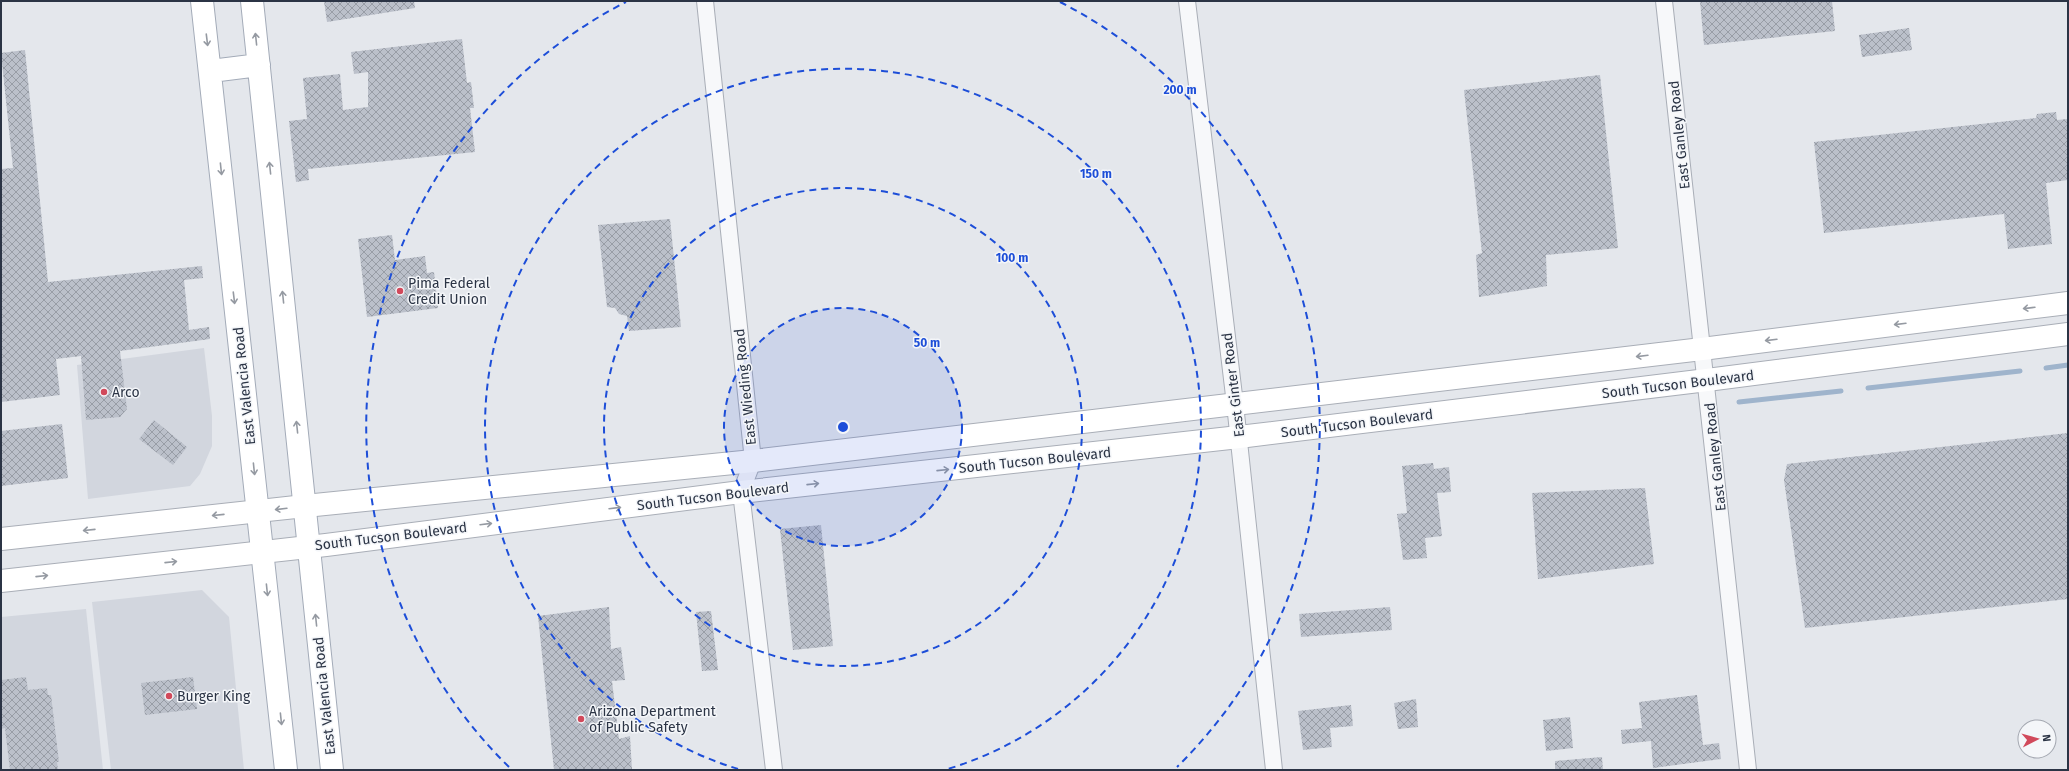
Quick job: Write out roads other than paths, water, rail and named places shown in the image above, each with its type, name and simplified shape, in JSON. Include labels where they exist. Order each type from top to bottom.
[{"type":"main road","name":"East Valencia Road","points":[[202,1],[211,71],[257,511],[286,770]]},
{"type":"main road","name":"East Valencia Road","points":[[252,1],[332,770]]},
{"type":"main road","points":[[211,71],[259,65]]},
{"type":"main road","points":[[1,539],[305,506],[753,461],[1702,349],[2068,303]]},
{"type":"main road","name":"South Tucson Boulevard","points":[[1,581],[308,546],[741,492],[1239,437],[2068,334]]},
{"type":"street","name":"East Wieding Road","points":[[705,1],[753,461],[741,492],[774,770]]},
{"type":"street","name":"East Ginter Road","points":[[1187,1],[1239,437],[1274,770]]},
{"type":"street","name":"East Ganley Road","points":[[1664,1],[1702,349],[1707,380],[1748,770]]},
{"type":"waterway","points":[[2046,368],[2068,365]]},
{"type":"waterway","points":[[1868,388],[2020,371]]},
{"type":"waterway","points":[[1739,402],[1841,391]]},
{"type":"place","name":"Pima Federal Credit Union","points":[[400,291]]},
{"type":"place","name":"Arco","points":[[104,392]]},
{"type":"place","name":"Burger King","points":[[169,696]]},
{"type":"place","name":"Arizona Department of Public Safety","points":[[581,719]]}]
